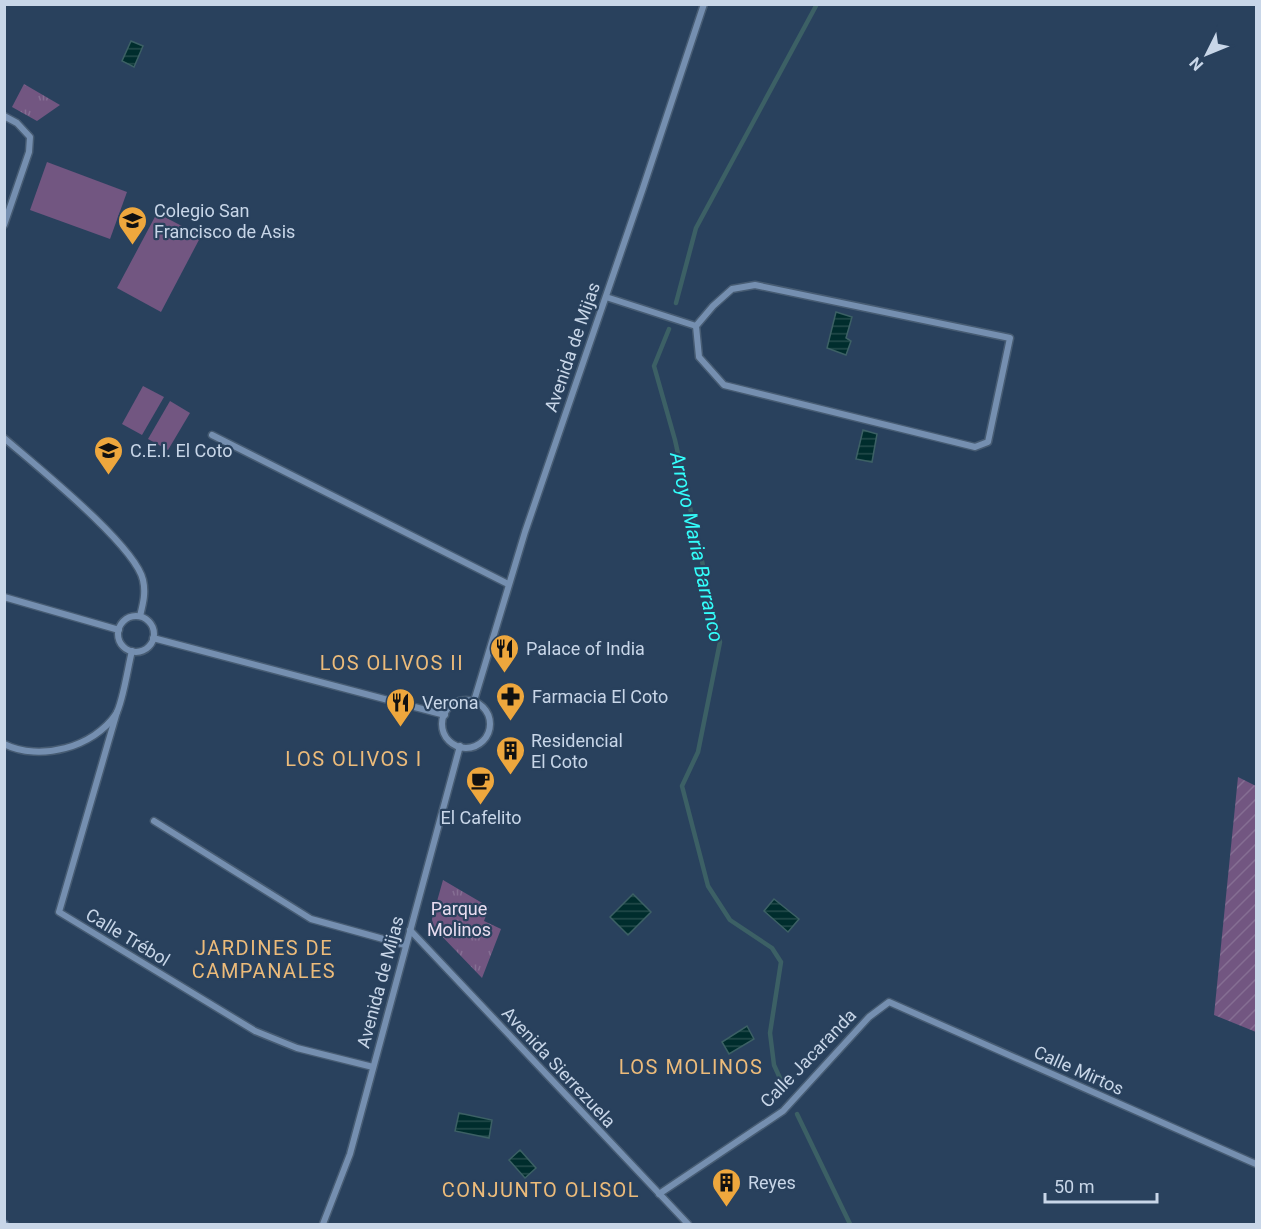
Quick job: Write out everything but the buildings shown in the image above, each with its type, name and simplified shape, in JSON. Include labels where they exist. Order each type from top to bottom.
[{"type":"street","name":"Avenida de Mijas","points":[[474,701],[508,584],[547,464],[606,297],[704,4]]},
{"type":"street","points":[[4,116],[17,123],[30,137],[29,152],[4,225]]},
{"type":"street","points":[[755,285],[1010,338],[988,442],[975,447],[724,385],[699,357],[696,326],[713,306],[732,290],[755,285]]},
{"type":"street","points":[[606,297],[696,326]]},
{"type":"street","points":[[212,435],[508,584]]},
{"type":"street","points":[[4,438],[61,487],[135,560],[143,579],[145,594],[140,616]]},
{"type":"street","points":[[4,597],[119,630]]},
{"type":"street","points":[[140,616],[150,622],[154,633],[153,638],[147,648],[132,651],[122,644],[119,639],[119,630],[128,618],[140,616]]},
{"type":"street","points":[[153,638],[445,715]]},
{"type":"street","points":[[4,744],[44,752],[74,747],[99,733],[117,712],[132,651]]},
{"type":"street","points":[[459,700],[474,701],[486,711],[490,719],[490,728],[481,743],[468,747],[460,746],[451,742],[446,735],[442,721],[452,705],[459,700]]},
{"type":"street","name":"Calle Trébol","points":[[117,712],[59,912],[255,1031],[297,1048],[373,1067]]},
{"type":"street","name":"Avenida de Mijas","points":[[323,1224],[347,1163],[460,746]]},
{"type":"street","points":[[154,821],[311,919],[405,945]]},
{"type":"street","name":"Avenida Sierrezuela","points":[[410,930],[688,1224]]},
{"type":"street","name":"Calle Jacaranda","points":[[659,1194],[783,1111],[869,1017],[889,1002]]},
{"type":"street","name":"Calle Mirtos","points":[[889,1002],[1257,1164]]},
{"type":"green space","points":[[24,84],[60,105],[37,121],[12,107]]},
{"type":"green space","points":[[47,162],[127,192],[110,239],[30,210]]},
{"type":"green space","points":[[157,213],[201,236],[161,312],[117,288]]},
{"type":"green space","points":[[143,386],[164,397],[142,435],[122,424]]},
{"type":"green space","points":[[170,401],[190,413],[168,450],[148,439]]},
{"type":"green space","points":[[1238,777],[1256,786],[1256,1032],[1214,1015]]},
{"type":"green space","name":"Parque Molinos","points":[[443,880],[489,907],[484,921],[501,929],[482,978],[433,927],[432,919]]},
{"type":"shaded area","points":[[131,41],[143,46],[134,67],[122,61]]},
{"type":"shaded area","points":[[836,312],[852,317],[846,338],[851,341],[846,355],[827,348]]},
{"type":"shaded area","points":[[863,430],[877,434],[872,462],[856,459]]},
{"type":"shaded area","points":[[633,894],[651,912],[628,935],[610,917]]},
{"type":"shaded area","points":[[774,899],[799,919],[788,932],[764,911]]},
{"type":"shaded area","points":[[747,1026],[754,1039],[729,1054],[722,1042]]},
{"type":"shaded area","points":[[459,1113],[492,1120],[489,1138],[455,1131]]},
{"type":"shaded area","points":[[520,1150],[536,1168],[525,1178],[509,1160]]},
{"type":"waterway","name":"Arroyo Maria Barranco","points":[[676,303],[696,228],[817,4]]},
{"type":"waterway","name":"Arroyo Maria Barranco","points":[[669,329],[654,366],[675,440],[720,642],[698,752],[682,786],[708,886],[730,920],[772,948],[781,962],[770,1033],[774,1065],[784,1087]]},
{"type":"waterway","name":"Arroyo Maria Barranco","points":[[797,1114],[850,1224]]},
{"type":"place","name":"Colegio San Francisco de Asis","points":[[133,246]]},
{"type":"place","name":"C.E.I. El Coto","points":[[109,476]]},
{"type":"place","name":"Palace of India","points":[[505,674]]},
{"type":"place","name":"Farmacia El Coto","points":[[511,722]]},
{"type":"place","name":"Verona","points":[[401,728]]},
{"type":"place","name":"Residencial El Coto","points":[[510,776]]},
{"type":"place","name":"El Cafelito","points":[[481,806]]},
{"type":"place","name":"Reyes","points":[[727,1208]]},
{"type":"district","name":"LOS OLIVOS II","points":[[392,663]]},
{"type":"district","name":"LOS OLIVOS I","points":[[354,759]]},
{"type":"district","name":"JARDINES DE CAMPANALES","points":[[264,960]]},
{"type":"district","name":"LOS MOLINOS","points":[[691,1067]]},
{"type":"district","name":"CONJUNTO OLISOL","points":[[541,1190]]}]
